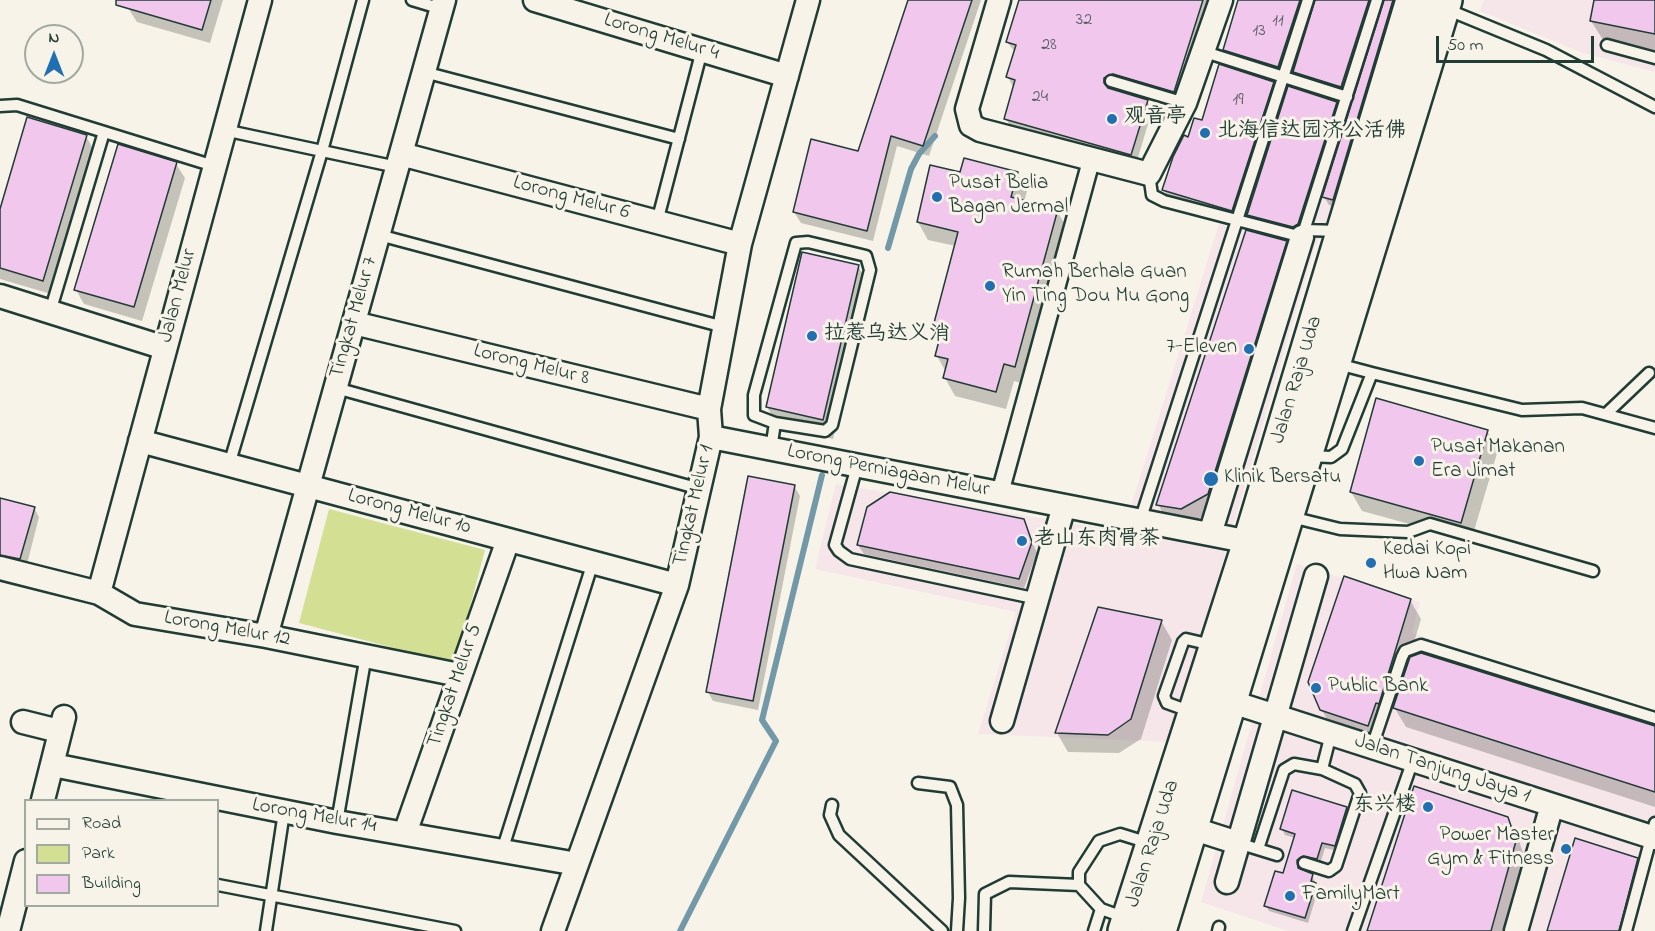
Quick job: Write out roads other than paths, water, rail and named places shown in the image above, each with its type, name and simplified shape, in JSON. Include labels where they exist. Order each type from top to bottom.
[{"type":"main road","name":"Jalan Raja Uda","points":[[1118,920],[1155,845],[1250,542],[1342,231],[1433,3]]},
{"type":"main road","name":"Jalan Raja Uda","points":[[1159,931],[1287,516],[1433,3]]},
{"type":"street","name":"Jalan Melur","points":[[99,593],[260,0]]},
{"type":"street","name":"Lorong Melur 4","points":[[535,0],[787,76]]},
{"type":"street","name":"Tingkat Melur 1","points":[[553,931],[677,585],[711,437],[709,409],[740,244],[808,0]]},
{"type":"street","points":[[995,1],[967,109],[970,124],[980,130],[1091,161],[1149,174],[1185,103],[1205,52],[1221,0]]},
{"type":"street","name":"Tingkat Melur 7","points":[[266,636],[443,4]]},
{"type":"street","name":"Lorong Melur 6","points":[[399,160],[740,244]]},
{"type":"street","points":[[1000,494],[1091,161]]},
{"type":"street","points":[[1210,534],[1303,233]]},
{"type":"street","points":[[0,296],[165,348]]},
{"type":"street","name":"Lorong Melur 8","points":[[354,323],[709,409]]},
{"type":"street","name":"Lorong Perniagaan Melur","points":[[711,437],[1250,542]]},
{"type":"street","name":"Lorong Melur 10","points":[[140,441],[677,585]]},
{"type":"street","points":[[1002,721],[1064,506]]},
{"type":"street","name":"Tingkat Melur 5","points":[[405,833],[508,540]]},
{"type":"street","name":"Lorong Melur 12","points":[[0,568],[99,593],[135,614],[266,636],[459,675]]},
{"type":"street","points":[[1227,882],[1248,846],[1275,716],[1316,576]]},
{"type":"street","name":"Jalan Tanjung Jaya 1","points":[[1229,701],[1552,805],[1654,833]]},
{"type":"street","points":[[23,722],[62,724],[44,799]]},
{"type":"street","name":"Lorong Melur 14","points":[[53,765],[284,812],[577,864]]},
{"type":"street","points":[[1516,931],[1552,805]]},
{"type":"street","points":[[1191,828],[1248,846]]},
{"type":"street","points":[[8,931],[24,869]]},
{"type":"lane","points":[[229,465],[322,151],[363,0]]},
{"type":"lane","points":[[412,0],[443,4]]},
{"type":"lane","points":[[1140,521],[1308,0]]},
{"type":"lane","points":[[1303,233],[1377,0]]},
{"type":"lane","points":[[1433,3],[1546,50],[1655,107]]},
{"type":"lane","points":[[1607,45],[1655,58]]},
{"type":"lane","points":[[657,222],[702,50]]},
{"type":"lane","points":[[1205,52],[1347,97]]},
{"type":"lane","points":[[424,72],[679,139]]},
{"type":"lane","points":[[1111,81],[1185,103]]},
{"type":"lane","points":[[0,106],[17,105],[214,166]]},
{"type":"lane","points":[[224,130],[322,151],[399,160]]},
{"type":"lane","points":[[50,312],[104,132]]},
{"type":"lane","points":[[1149,174],[1152,195],[1164,201],[1236,220],[1303,233],[1342,231]]},
{"type":"lane","points":[[379,235],[724,327]]},
{"type":"lane","points":[[808,242],[866,256],[870,270],[832,425],[825,431],[774,423],[754,415],[754,395],[796,243],[808,242]]},
{"type":"lane","points":[[1332,362],[1522,410],[1582,408],[1655,428]]},
{"type":"lane","points":[[1303,456],[1331,457],[1342,449],[1372,373]]},
{"type":"lane","points":[[1606,414],[1649,373]]},
{"type":"lane","points":[[336,388],[700,489]]},
{"type":"lane","points":[[771,449],[774,423]]},
{"type":"lane","points":[[857,466],[835,545],[839,552],[850,559],[1038,599]]},
{"type":"lane","points":[[1287,516],[1340,529],[1408,532],[1430,524],[1593,571]]},
{"type":"lane","points":[[502,851],[593,562]]},
{"type":"lane","points":[[1372,747],[1402,657],[1405,651],[1421,645],[1655,718]]},
{"type":"lane","points":[[337,822],[366,655]]},
{"type":"lane","points":[[1322,769],[1331,734]]},
{"type":"lane","points":[[1353,931],[1413,760]]},
{"type":"lane","points":[[1276,855],[1248,846],[1284,770],[1294,764],[1322,769],[1355,784],[1360,793],[1336,866],[1329,871],[1304,863]]},
{"type":"lane","points":[[918,783],[950,787],[957,805],[959,898],[957,931]]},
{"type":"lane","points":[[832,806],[830,815],[839,835],[942,931]]},
{"type":"lane","points":[[266,931],[284,812]]},
{"type":"lane","points":[[1626,931],[1654,833]]},
{"type":"lane","points":[[1079,885],[1079,872],[1099,840],[1120,834],[1155,845]]},
{"type":"lane","points":[[984,931],[985,894],[1009,882],[1079,885],[1118,920],[1094,931]]},
{"type":"lane","points":[[219,885],[455,931]]},
{"type":"waterway","points":[[888,248],[911,169],[919,154],[935,136]]},
{"type":"waterway","points":[[680,931],[776,741],[762,720],[822,475]]},
{"type":"place","name":"观音亭","points":[[1112,119]]},
{"type":"place","name":"北海信达园济公活佛","points":[[1205,133]]},
{"type":"place","name":"Pusat Belia Bagan Jermal","points":[[937,197]]},
{"type":"place","name":"Rumah Berhala Guan Yin Ting Dou Mu Gong","points":[[990,286]]},
{"type":"place","name":"拉惹乌达义消","points":[[812,336]]},
{"type":"place","name":"7-Eleven","points":[[1249,349]]},
{"type":"place","name":"Pusat Makanan Era Jimat","points":[[1419,461]]},
{"type":"place","name":"Klinik Bersatu","points":[[1211,479]]},
{"type":"place","name":"老山东肉骨茶","points":[[1022,541]]},
{"type":"place","name":"Kedai Kopi Hwa Nam","points":[[1371,563]]},
{"type":"place","name":"Public Bank","points":[[1316,688]]},
{"type":"place","name":"东兴楼","points":[[1428,807]]},
{"type":"place","name":"Power Master Gym & Fitness","points":[[1566,849]]},
{"type":"place","name":"FamilyMart","points":[[1290,896]]}]
